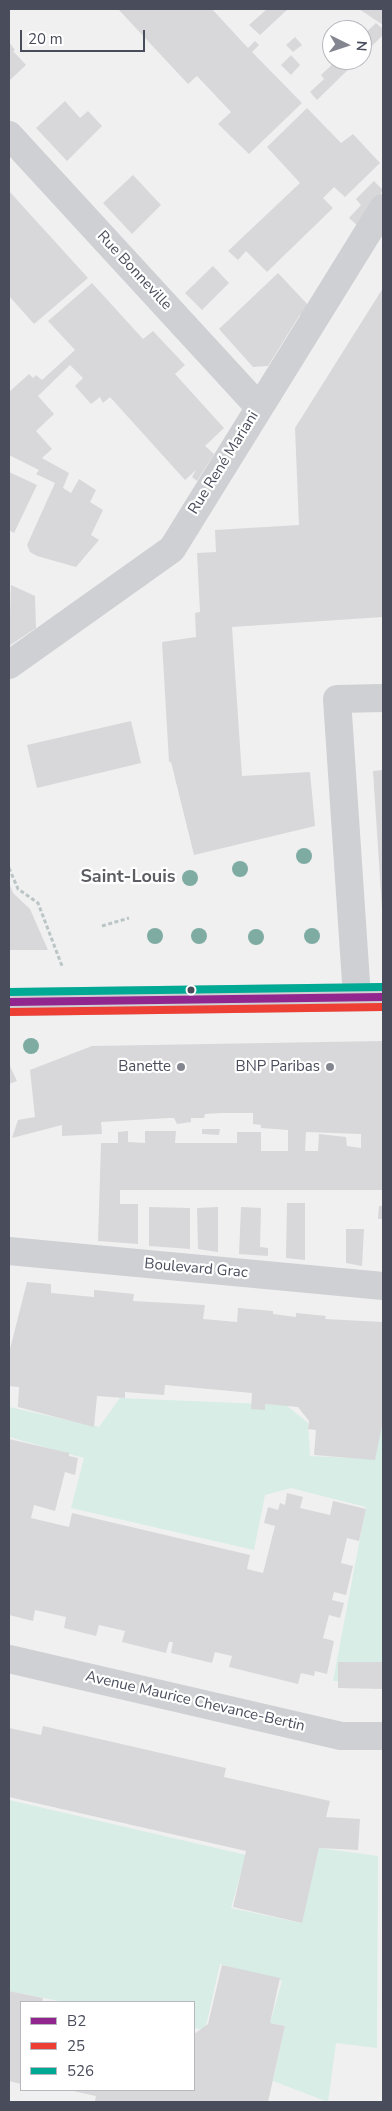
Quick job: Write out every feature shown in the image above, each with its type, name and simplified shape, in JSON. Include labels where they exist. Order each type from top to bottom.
[{"type":"street","name":"Rue Bonneville","points":[[9,135],[259,407]]},
{"type":"street","name":"Rue René Mariani","points":[[9,665],[172,549],[383,208]]},
{"type":"street","points":[[9,1002],[370,997],[337,699],[383,698]]},
{"type":"street","name":"Boulevard Grac","points":[[9,1252],[383,1286]]},
{"type":"street","name":"Avenue Maurice Chevance-Bertin","points":[[9,1658],[342,1736],[383,1736]]},
{"type":"path","points":[[9,868],[18,889],[38,903],[57,950]]},
{"type":"path","points":[[102,926],[129,918]]},
{"type":"green space","points":[[120,1398],[286,1405],[308,1423],[310,1456],[375,1459],[383,1416],[383,1680],[333,1681],[366,1507],[291,1488],[265,1495],[254,1550],[71,1508],[84,1458],[9,1437],[9,1407],[99,1427]]},
{"type":"green space","points":[[9,1800],[246,1855],[231,1908],[301,1923],[319,1848],[378,1856],[377,2048],[336,2043],[328,2102],[273,2081],[285,2026],[270,2023],[282,1981],[220,1964],[205,2030],[195,2028],[195,2001],[59,2001],[9,1991]]},
{"type":"building","points":[[120,9],[212,9],[248,48],[255,41],[259,45],[252,52],[302,103],[249,154],[218,124],[231,112],[197,76],[188,84]]},
{"type":"building","points":[[267,9],[288,9],[260,35],[249,25]]},
{"type":"building","points":[[359,9],[383,9],[383,25]]},
{"type":"building","points":[[376,23],[383,29],[383,35],[372,46],[372,27]]},
{"type":"building","points":[[295,37],[302,45],[293,52],[286,45]]},
{"type":"building","points":[[9,42],[15,50],[13,51],[26,65],[9,81]]},
{"type":"building","points":[[291,55],[300,65],[291,75],[281,65]]},
{"type":"building","points":[[326,70],[348,70],[317,100],[310,92],[324,79],[321,75]]},
{"type":"building","points":[[65,101],[80,118],[88,111],[102,126],[67,161],[36,128]]},
{"type":"building","points":[[307,108],[341,143],[353,134],[380,163],[345,197],[334,187],[323,198],[333,208],[267,272],[246,251],[238,260],[228,251],[300,183],[267,147]]},
{"type":"building","points":[[133,175],[161,205],[132,234],[103,203]]},
{"type":"building","points":[[374,181],[383,190],[360,228],[349,218],[361,205],[356,199]]},
{"type":"building","points":[[9,191],[88,278],[34,324],[9,296]]},
{"type":"building","points":[[213,266],[229,283],[202,310],[185,293]]},
{"type":"building","points":[[278,273],[310,307],[299,316],[268,366],[253,367],[219,329]]},
{"type":"building","points":[[92,283],[143,339],[153,331],[185,365],[175,374],[224,428],[205,446],[214,454],[197,481],[192,477],[196,470],[185,480],[110,397],[103,403],[100,397],[91,404],[75,386],[83,378],[70,365],[38,396],[54,414],[36,431],[52,449],[42,458],[69,473],[63,488],[71,493],[79,479],[96,490],[90,502],[103,510],[91,535],[99,540],[76,567],[37,556],[30,552],[27,545],[55,483],[36,474],[39,470],[9,455],[9,392],[29,374],[33,378],[36,375],[42,380],[75,350],[48,321]]},
{"type":"building","points":[[383,288],[383,617],[232,627],[242,776],[310,772],[315,826],[194,855],[171,762],[169,762],[162,642],[196,637],[195,613],[200,612],[197,553],[216,552],[215,530],[299,525],[295,428]]},
{"type":"building","points":[[9,472],[37,485],[14,533],[9,530]]},
{"type":"building","points":[[11,585],[35,596],[36,628],[9,646]]},
{"type":"building","points":[[131,721],[141,763],[37,788],[27,745]]},
{"type":"building","points":[[383,770],[383,909],[382,909],[373,771]]},
{"type":"building","points":[[9,882],[13,893],[30,909],[48,950],[9,950]]},
{"type":"building","points":[[383,1041],[383,1190],[120,1190],[120,1204],[138,1204],[138,1244],[98,1241],[101,1143],[118,1143],[118,1132],[128,1131],[128,1142],[145,1143],[145,1131],[176,1131],[175,1143],[237,1143],[237,1132],[261,1132],[261,1151],[288,1151],[288,1130],[261,1128],[261,1125],[253,1124],[253,1113],[220,1113],[205,1114],[204,1118],[191,1118],[191,1122],[177,1124],[174,1118],[101,1122],[102,1134],[62,1136],[62,1125],[12,1138],[18,1120],[35,1117],[30,1070],[92,1046]],"holes":[[[306,1132],[361,1134],[361,1148],[347,1146],[346,1137],[319,1134],[318,1151],[305,1151]]]},
{"type":"building","points":[[9,1064],[17,1081],[9,1084]]},
{"type":"building","points":[[202,1129],[220,1129],[219,1135],[202,1134]]},
{"type":"building","points":[[287,1203],[305,1203],[305,1260],[286,1258]]},
{"type":"building","points":[[379,1206],[383,1206],[383,1219],[378,1219]]},
{"type":"building","points":[[149,1207],[190,1208],[190,1249],[149,1246]]},
{"type":"building","points":[[218,1207],[218,1252],[198,1249],[197,1208]]},
{"type":"building","points":[[241,1207],[261,1208],[260,1247],[268,1248],[268,1256],[239,1254]]},
{"type":"building","points":[[346,1229],[364,1229],[362,1266],[346,1263]]},
{"type":"building","points":[[27,1282],[51,1284],[51,1293],[94,1297],[94,1290],[134,1294],[133,1301],[205,1305],[203,1319],[237,1322],[238,1308],[273,1311],[273,1314],[296,1317],[296,1313],[326,1316],[325,1319],[383,1322],[383,1421],[375,1460],[314,1455],[316,1430],[308,1429],[309,1421],[298,1407],[265,1404],[265,1410],[251,1409],[252,1393],[165,1385],[164,1395],[125,1392],[125,1398],[97,1396],[94,1427],[18,1407],[19,1387],[9,1386],[9,1353]]},
{"type":"building","points":[[9,1439],[69,1453],[69,1456],[78,1458],[75,1475],[65,1472],[55,1511],[34,1505],[31,1518],[69,1527],[72,1513],[250,1555],[247,1569],[263,1573],[275,1526],[264,1523],[268,1507],[278,1510],[280,1503],[285,1505],[287,1493],[303,1497],[300,1508],[330,1515],[333,1501],[366,1509],[359,1541],[347,1538],[341,1563],[353,1566],[346,1595],[334,1592],[332,1600],[344,1603],[340,1618],[329,1615],[323,1638],[334,1641],[327,1674],[315,1671],[314,1676],[301,1673],[298,1684],[229,1667],[232,1656],[215,1652],[212,1663],[171,1653],[173,1642],[169,1642],[166,1653],[122,1642],[125,1631],[99,1625],[96,1636],[64,1628],[66,1617],[35,1610],[33,1621],[9,1615]]},
{"type":"building","points":[[338,1662],[383,1662],[382,1689],[338,1688]]},
{"type":"building","points":[[43,1726],[226,1768],[224,1777],[330,1801],[326,1817],[360,1819],[358,1850],[319,1848],[302,1923],[233,1907],[246,1851],[9,1797],[9,1728],[41,1735]]},
{"type":"building","points":[[222,1965],[280,1978],[270,2023],[285,2026],[268,2102],[102,2102],[95,2101],[96,2096],[73,2091],[195,2091],[195,2033],[208,2024]]},
{"type":"building","points":[[9,1991],[43,1998],[42,2001],[20,2001],[20,2084],[9,2081]]},
{"type":"transit line","name":"526","points":[[9,992],[383,987]]},
{"type":"transit line","name":"B2","points":[[9,1002],[383,997]]},
{"type":"transit line","name":"25","points":[[9,1012],[383,1007]]},
{"type":"place","name":"Banette","points":[[181,1067]]},
{"type":"place","name":"BNP Paribas","points":[[330,1067]]},
{"type":"district","name":"Saint-Louis","points":[[128,878]]}]
